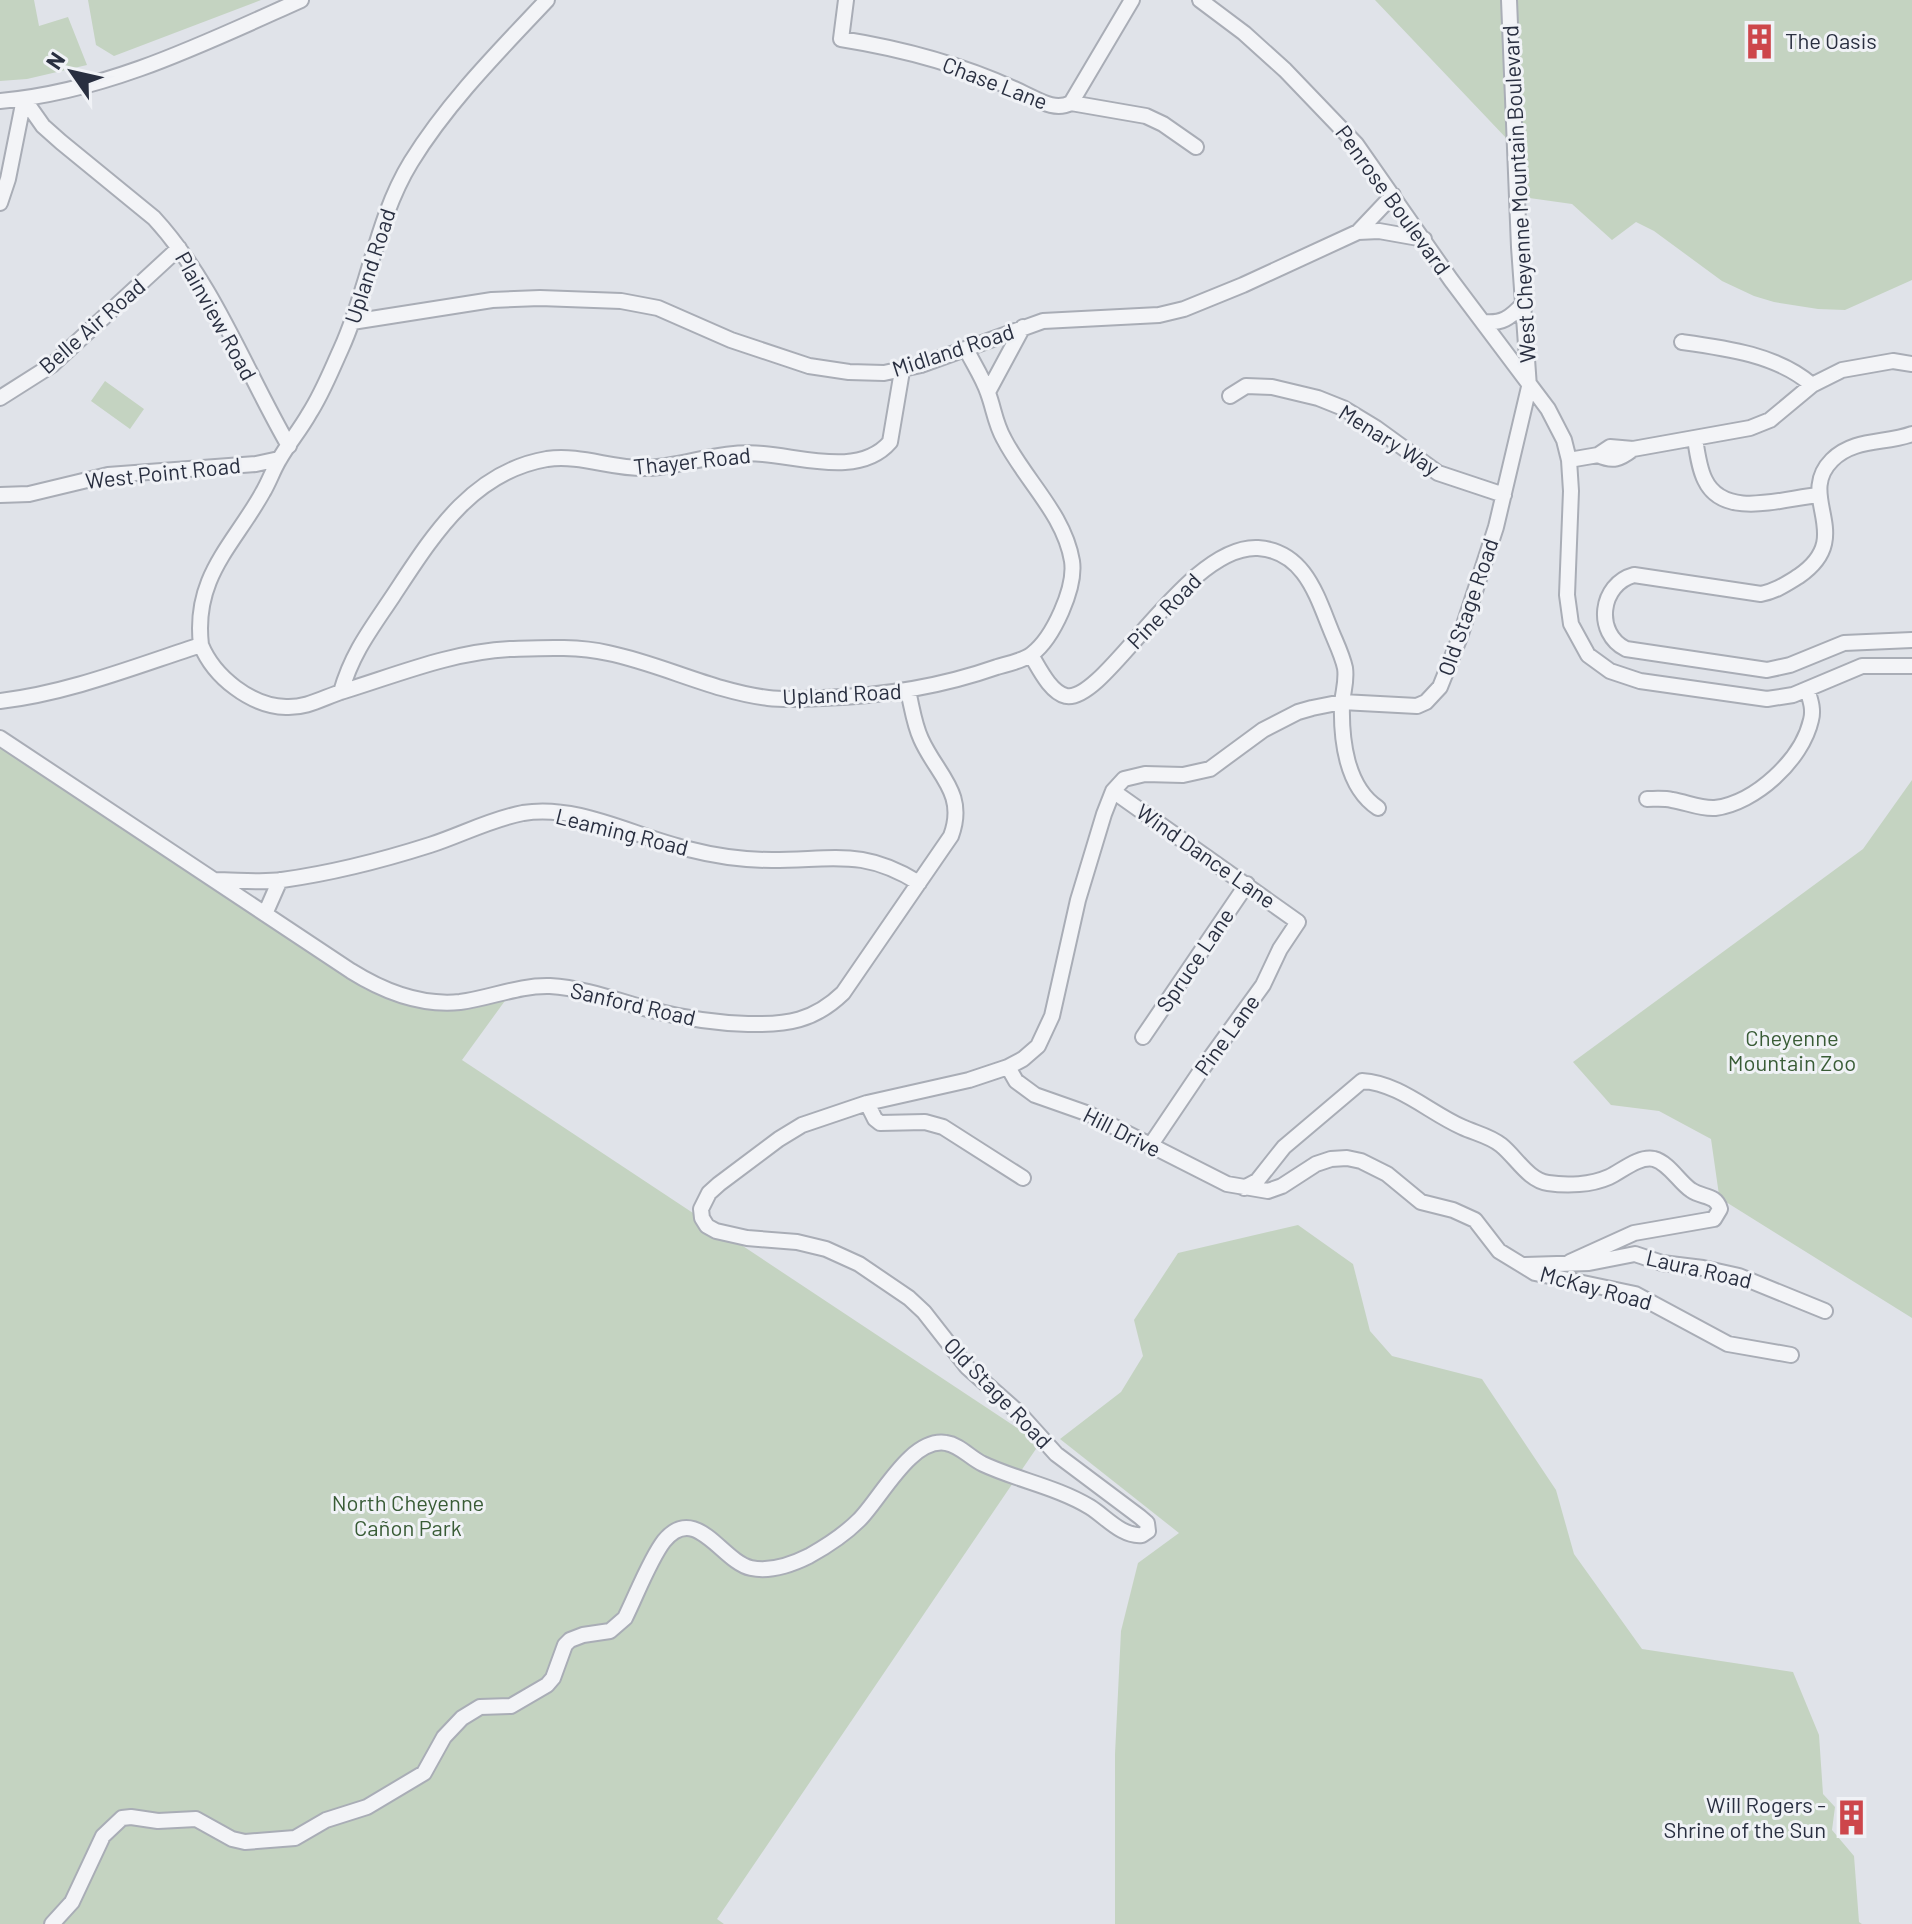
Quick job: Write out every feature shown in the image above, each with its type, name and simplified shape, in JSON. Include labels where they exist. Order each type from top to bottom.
[{"type":"street","points":[[0,101],[24,99],[167,59],[301,0]]},
{"type":"street","name":"Upland Road","points":[[547,0],[466,89],[413,159],[391,201],[352,322],[324,386],[279,459],[257,502],[212,569],[200,613],[201,645],[206,656],[226,680],[250,697],[282,707],[312,704],[455,656],[533,648],[609,653],[766,698],[864,697],[908,691],[960,679],[1031,655]]},
{"type":"street","name":"Chase Lane","points":[[846,0],[841,39],[898,49],[991,78],[1046,104],[1064,106],[1071,103],[1132,0]]},
{"type":"street","name":"Penrose Boulevard","points":[[1200,0],[1244,33],[1309,94],[1356,144],[1529,387],[1548,409],[1569,460]]},
{"type":"street","name":"West Cheyenne Mountain Boulevard","points":[[1509,0],[1529,387]]},
{"type":"street","points":[[0,203],[24,99]]},
{"type":"street","name":"Plainview Road","points":[[24,99],[43,126],[154,218],[179,248],[201,282],[289,446]]},
{"type":"street","points":[[1071,103],[1146,116],[1196,147]]},
{"type":"street","name":"Midland Road","points":[[352,322],[492,300],[621,301],[658,308],[731,340],[809,366],[849,372],[902,371],[1023,327],[1060,319],[1159,315],[1184,309],[1358,232],[1393,195]]},
{"type":"street","name":"Midland Road","points":[[1358,232],[1379,231],[1424,239]]},
{"type":"street","name":"Belle Air Road","points":[[0,398],[52,365],[179,248]]},
{"type":"street","points":[[1483,322],[1496,323],[1510,318],[1523,304]]},
{"type":"street","points":[[988,392],[1023,327]]},
{"type":"street","points":[[1682,342],[1775,363],[1798,373],[1812,385]]},
{"type":"street","points":[[966,349],[988,392],[1003,439],[1053,514],[1071,559],[1073,574],[1066,600],[1046,637],[1031,655]]},
{"type":"street","points":[[1912,364],[1893,361],[1834,373],[1812,385],[1780,413],[1760,424],[1633,449],[1621,458],[1610,461],[1598,455],[1569,460],[1567,595],[1571,624],[1588,655],[1610,671],[1640,681],[1767,699],[1781,698],[1807,689],[1862,666],[1912,666]]},
{"type":"street","name":"Thayer Road","points":[[341,692],[349,663],[426,546],[452,513],[491,480],[529,463],[559,457],[634,469],[724,454],[761,453],[806,460],[863,460],[882,451],[890,442],[902,371]]},
{"type":"street","name":"Menary Way","points":[[1230,396],[1246,386],[1272,387],[1318,398],[1367,422],[1438,473],[1504,495]]},
{"type":"street","name":"Old Stage Road","points":[[52,1924],[72,1902],[103,1836],[122,1818],[158,1821],[196,1819],[232,1839],[283,1840],[295,1838],[326,1820],[367,1807],[412,1781],[431,1765],[444,1737],[462,1718],[480,1707],[511,1706],[547,1685],[556,1671],[565,1645],[575,1636],[610,1631],[618,1626],[663,1542],[677,1531],[696,1529],[729,1556],[751,1568],[787,1565],[844,1534],[869,1509],[906,1461],[927,1444],[937,1442],[949,1443],[982,1463],[1089,1506],[1134,1536],[1148,1531],[1147,1523],[1140,1517],[1056,1454],[1019,1413],[967,1367],[924,1312],[909,1298],[878,1276],[826,1249],[716,1231],[707,1226],[701,1209],[709,1193],[779,1139],[823,1116],[969,1080],[1008,1067],[1038,1046],[1049,1023],[1078,900],[1104,814],[1113,791],[1124,779],[1183,775],[1210,769],[1263,730],[1298,712],[1342,702],[1417,706],[1426,702],[1440,687],[1481,574],[1504,495],[1529,387]]},
{"type":"street","points":[[1912,434],[1849,448],[1826,468],[1819,495],[1826,536],[1823,553],[1808,570],[1780,588],[1761,594],[1645,576],[1623,578],[1616,583],[1607,600],[1606,620],[1610,637],[1617,644],[1638,652],[1767,670],[1790,665],[1844,643],[1912,640]]},
{"type":"street","points":[[1695,438],[1704,479],[1709,488],[1725,501],[1746,505],[1819,495]]},
{"type":"street","name":"West Point Road","points":[[0,495],[29,494],[108,475],[256,464],[279,459]]},
{"type":"street","name":"Pine Road","points":[[1031,655],[1054,689],[1066,696],[1081,693],[1093,685],[1198,573],[1234,552],[1261,548],[1298,565],[1315,590],[1345,665],[1346,683],[1342,702],[1348,763],[1360,792],[1378,808]]},
{"type":"street","points":[[0,701],[100,678],[201,645]]},
{"type":"street","points":[[1647,799],[1670,799],[1710,808],[1731,804],[1760,789],[1788,762],[1807,733],[1812,710],[1807,689]]},
{"type":"street","name":"Sanford Road","points":[[0,738],[374,985],[405,997],[460,1002],[521,988],[551,986],[584,991],[681,1017],[779,1025],[808,1018],[843,993],[951,836],[957,815],[956,802],[920,738],[908,691]]},
{"type":"street","name":"Wind Dance Lane","points":[[1113,791],[1298,922]]},
{"type":"street","name":"Leaming Road","points":[[215,880],[280,880],[358,864],[430,845],[508,817],[539,812],[591,819],[667,844],[719,855],[771,860],[863,858],[896,869],[919,883]]},
{"type":"street","points":[[265,914],[280,880]]},
{"type":"street","name":"Spruce Lane","points":[[1143,1037],[1247,884]]},
{"type":"street","name":"Pine Lane","points":[[1150,1146],[1263,985],[1280,949],[1298,922]]},
{"type":"street","name":"Hill Drive","points":[[1008,1067],[1016,1081],[1035,1095],[1089,1114],[1207,1175],[1244,1189]]},
{"type":"street","points":[[1244,1189],[1257,1181],[1284,1147],[1362,1081],[1384,1086],[1461,1127],[1491,1138],[1519,1165],[1544,1183],[1593,1183],[1632,1164],[1654,1159],[1665,1165],[1696,1194],[1712,1197],[1718,1202],[1719,1215],[1714,1219],[1634,1233],[1570,1262]]},
{"type":"street","points":[[867,1103],[880,1123],[925,1122],[943,1127],[1023,1178]]},
{"type":"street","name":"McKay Road","points":[[1244,1189],[1268,1191],[1331,1159],[1361,1161],[1374,1165],[1421,1202],[1453,1210],[1475,1220],[1499,1251],[1535,1273],[1635,1294],[1717,1339],[1791,1355]]},
{"type":"street","name":"Laura Road","points":[[1521,1266],[1589,1263],[1635,1254],[1662,1263],[1739,1276],[1825,1311]]},
{"type":"green space","points":[[0,0],[34,0],[39,26],[68,17],[87,65],[27,79],[0,81]]},
{"type":"green space","points":[[88,0],[261,0],[114,56],[96,45]]},
{"type":"green space","points":[[1375,0],[1912,0],[1912,280],[1845,310],[1774,302],[1722,281],[1654,231],[1636,222],[1612,240],[1572,204],[1523,197],[1508,140]]},
{"type":"green space","points":[[105,381],[144,409],[130,429],[91,401]]},
{"type":"green space","name":"North Cheyenne Cañon Park","points":[[0,746],[365,989],[403,1003],[443,1010],[470,1009],[507,998],[462,1060],[1040,1443],[717,1919],[724,1924],[0,1924]]},
{"type":"green space","name":"Cheyenne Mountain Zoo","points":[[1912,780],[1912,1318],[1726,1202],[1719,1195],[1711,1139],[1659,1111],[1611,1105],[1573,1062],[1863,849]]},
{"type":"green space","points":[[1298,1225],[1353,1264],[1370,1331],[1392,1356],[1482,1379],[1556,1490],[1574,1554],[1642,1649],[1793,1672],[1819,1735],[1823,1794],[1835,1807],[1832,1830],[1854,1856],[1859,1922],[1862,1924],[1115,1924],[1115,1754],[1121,1631],[1138,1563],[1179,1533],[1060,1439],[1121,1392],[1143,1356],[1134,1320],[1178,1253]]},
{"type":"place","name":"The Oasis","points":[[1759,41]]},
{"type":"place","name":"Will Rogers - Shrine of the Sun","points":[[1852,1818]]}]
